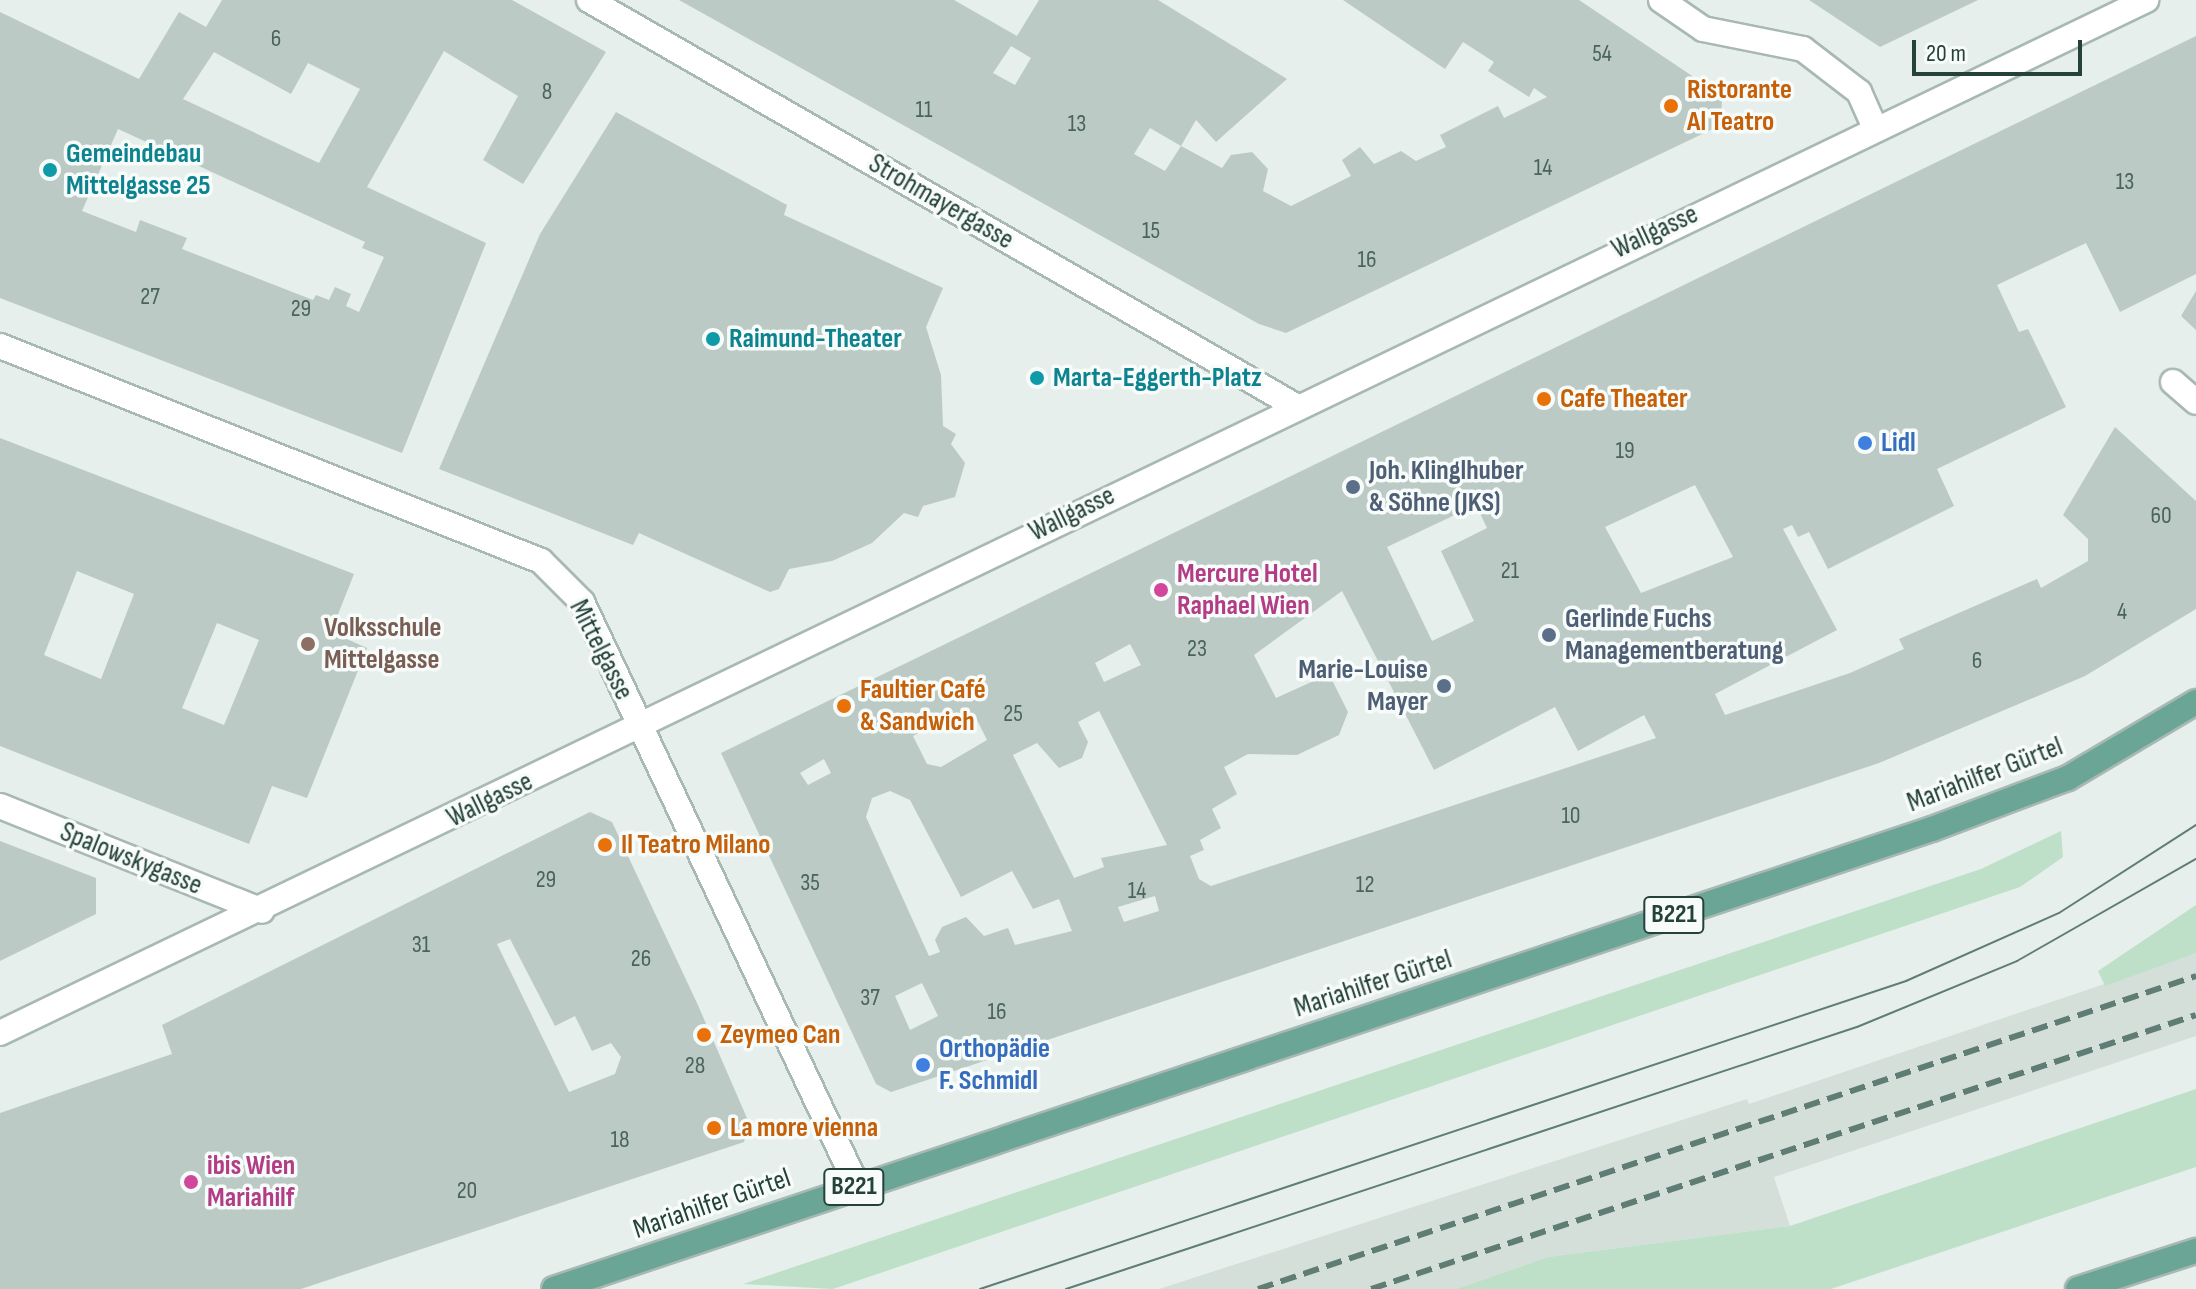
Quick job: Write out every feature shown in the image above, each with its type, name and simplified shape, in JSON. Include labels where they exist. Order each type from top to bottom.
[{"type":"main road","name":"Mariahilfer Gürtel","points":[[554,1289],[1932,829],[2068,778],[2196,702]]},
{"type":"main road","points":[[2078,1289],[2196,1251]]},
{"type":"street","name":"Strohmayergasse","points":[[589,0],[1294,405]]},
{"type":"street","points":[[1661,0],[1703,29],[1803,49],[1859,92],[1875,128]]},
{"type":"street","name":"Wallgasse","points":[[0,1033],[262,911],[1294,405],[2146,0]]},
{"type":"street","name":"Mittelgasse","points":[[0,346],[541,561],[582,602],[857,1186]]},
{"type":"street","points":[[2173,382],[2196,402]]},
{"type":"street","name":"Spalowskygasse","points":[[0,806],[262,911]]},
{"type":"shaded area","points":[[2196,953],[2196,1036],[1774,1177],[1790,1226],[1548,1257],[1456,1289],[1159,1289],[1747,1099],[1749,1104]]},
{"type":"green space","points":[[2061,831],[2063,857],[2020,887],[833,1289],[743,1284],[1981,869]]},
{"type":"green space","points":[[2196,905],[2196,953],[2105,986],[2098,971]]},
{"type":"green space","points":[[2196,1089],[2196,1167],[1831,1289],[1456,1289],[1548,1257],[1790,1226]]},
{"type":"building","points":[[222,0],[512,0],[606,52],[523,184],[483,160],[518,96],[444,51],[367,187],[486,243],[402,453],[0,298],[0,12],[139,79],[179,12],[206,27]],"holes":[[[214,52],[291,94],[308,63],[360,89],[319,163],[183,99]],[[118,129],[365,242],[362,248],[384,257],[359,312],[346,306],[351,294],[335,287],[329,300],[316,295],[313,300],[182,249],[187,238],[140,220],[136,232],[82,211]]]},
{"type":"building","points":[[679,0],[954,0],[1017,36],[1039,0],[1158,0],[1287,79],[1216,142],[1196,120],[1181,146],[1222,168],[1231,155],[1252,152],[1268,169],[1263,191],[1291,206],[1351,176],[1342,160],[1360,147],[1374,164],[1401,151],[1416,161],[1446,147],[1440,135],[1498,106],[1504,118],[1547,97],[1534,88],[1529,97],[1488,71],[1494,62],[1463,42],[1445,69],[1343,0],[1579,0],[1722,96],[1721,125],[1286,333],[1259,324]],"holes":[[[1011,46],[1031,58],[1015,85],[993,73]],[[1150,128],[1181,146],[1165,171],[1134,154]]]},
{"type":"building","points":[[1809,0],[1978,0],[1880,47]]},
{"type":"building","points":[[2196,36],[2196,274],[2120,312],[2086,243],[1997,285],[2019,332],[2028,329],[2066,407],[1937,469],[1954,506],[1828,569],[1809,532],[1798,537],[1792,525],[1783,529],[1837,630],[1715,694],[1725,715],[1850,673],[1904,649],[1899,639],[2037,579],[2041,588],[2088,561],[2088,539],[2063,515],[2115,427],[2196,501],[2196,609],[2085,676],[1879,763],[891,1092],[876,1084],[721,753]],"holes":[[[1695,485],[1733,557],[1641,593],[1605,527]],[[1476,505],[1487,528],[1441,551],[1474,621],[1432,641],[1387,547]],[[1342,591],[1434,770],[1555,707],[1578,751],[1644,715],[1656,738],[1211,886],[1199,879],[1190,856],[1204,850],[1200,840],[1221,828],[1212,809],[1237,794],[1224,767],[1248,754],[1297,755],[1339,735],[1348,712],[1329,674],[1276,698],[1254,655]],[[1130,644],[1141,665],[1104,682],[1095,663]],[[1099,711],[1167,845],[1101,858],[1104,867],[1074,878],[1013,755],[1037,743],[1059,768],[1082,758],[1088,742],[1078,722]],[[976,718],[987,740],[941,767],[927,764],[913,736],[936,723],[942,733]],[[824,759],[831,773],[808,785],[800,773]],[[890,791],[910,800],[961,897],[1012,871],[1033,909],[1059,899],[1072,931],[1015,945],[1008,928],[984,936],[966,917],[942,927],[935,940],[940,952],[929,956],[866,817],[872,798]],[[1155,896],[1159,911],[1124,922],[1118,907]],[[922,983],[938,1016],[910,1030],[895,996]]]},
{"type":"building","name":"Raimund-Theater","points":[[616,112],[787,205],[784,215],[943,288],[926,327],[941,375],[943,426],[956,434],[951,444],[965,463],[955,497],[923,506],[918,517],[904,513],[872,543],[832,561],[789,569],[779,589],[770,592],[639,533],[633,545],[439,469],[540,234]]},
{"type":"building","points":[[2196,291],[2196,330],[2181,316]]},
{"type":"building","name":"Volksschule Mittelgasse","points":[[0,438],[354,574],[331,632],[367,648],[307,798],[272,786],[249,844],[0,746]],"holes":[[[77,571],[134,594],[101,679],[44,655]],[[217,623],[259,640],[224,725],[182,708]]]},
{"type":"building","points":[[590,812],[612,822],[750,1125],[744,1142],[301,1289],[0,1289],[0,1113],[172,1054],[162,1025]],"holes":[[[510,939],[555,1026],[575,1016],[592,1051],[611,1043],[621,1057],[615,1074],[569,1092],[497,944]]]},
{"type":"building","points":[[0,841],[96,878],[96,914],[0,961]]},
{"type":"tram line","points":[[980,1289],[1906,981],[2059,913],[2196,825]]},
{"type":"tram line","points":[[1066,1289],[1857,1027],[2017,961],[2196,859]]},
{"type":"railway","points":[[1258,1289],[2196,976]]},
{"type":"railway","points":[[1371,1289],[2196,1015]]},
{"type":"place","name":"Ristorante Al Teatro","points":[[1671,106]]},
{"type":"place","name":"Gemeindebau Mittelgasse 25","points":[[50,170]]},
{"type":"place","name":"Raimund-Theater","points":[[713,339]]},
{"type":"place","name":"Marta-Eggerth-Platz","points":[[1037,378]]},
{"type":"place","name":"Cafe Theater","points":[[1544,399]]},
{"type":"place","name":"Lidl","points":[[1865,443]]},
{"type":"place","name":"Joh. Klinglhuber & Söhne (JKS)","points":[[1353,487]]},
{"type":"place","name":"Mercure Hotel Raphael Wien","points":[[1161,590]]},
{"type":"place","name":"Gerlinde Fuchs Managementberatung","points":[[1549,635]]},
{"type":"place","name":"Volksschule Mittelgasse","points":[[308,644]]},
{"type":"place","name":"Marie-Louise Mayer","points":[[1444,686]]},
{"type":"place","name":"Faultier Café & Sandwich","points":[[844,706]]},
{"type":"place","name":"Il Teatro Milano","points":[[605,845]]},
{"type":"place","name":"Zeymeo Can","points":[[704,1035]]},
{"type":"place","name":"Orthopädie F. Schmidl","points":[[923,1065]]},
{"type":"place","name":"La more vienna","points":[[714,1128]]},
{"type":"place","name":"ibis Wien Mariahilf","points":[[191,1182]]}]
